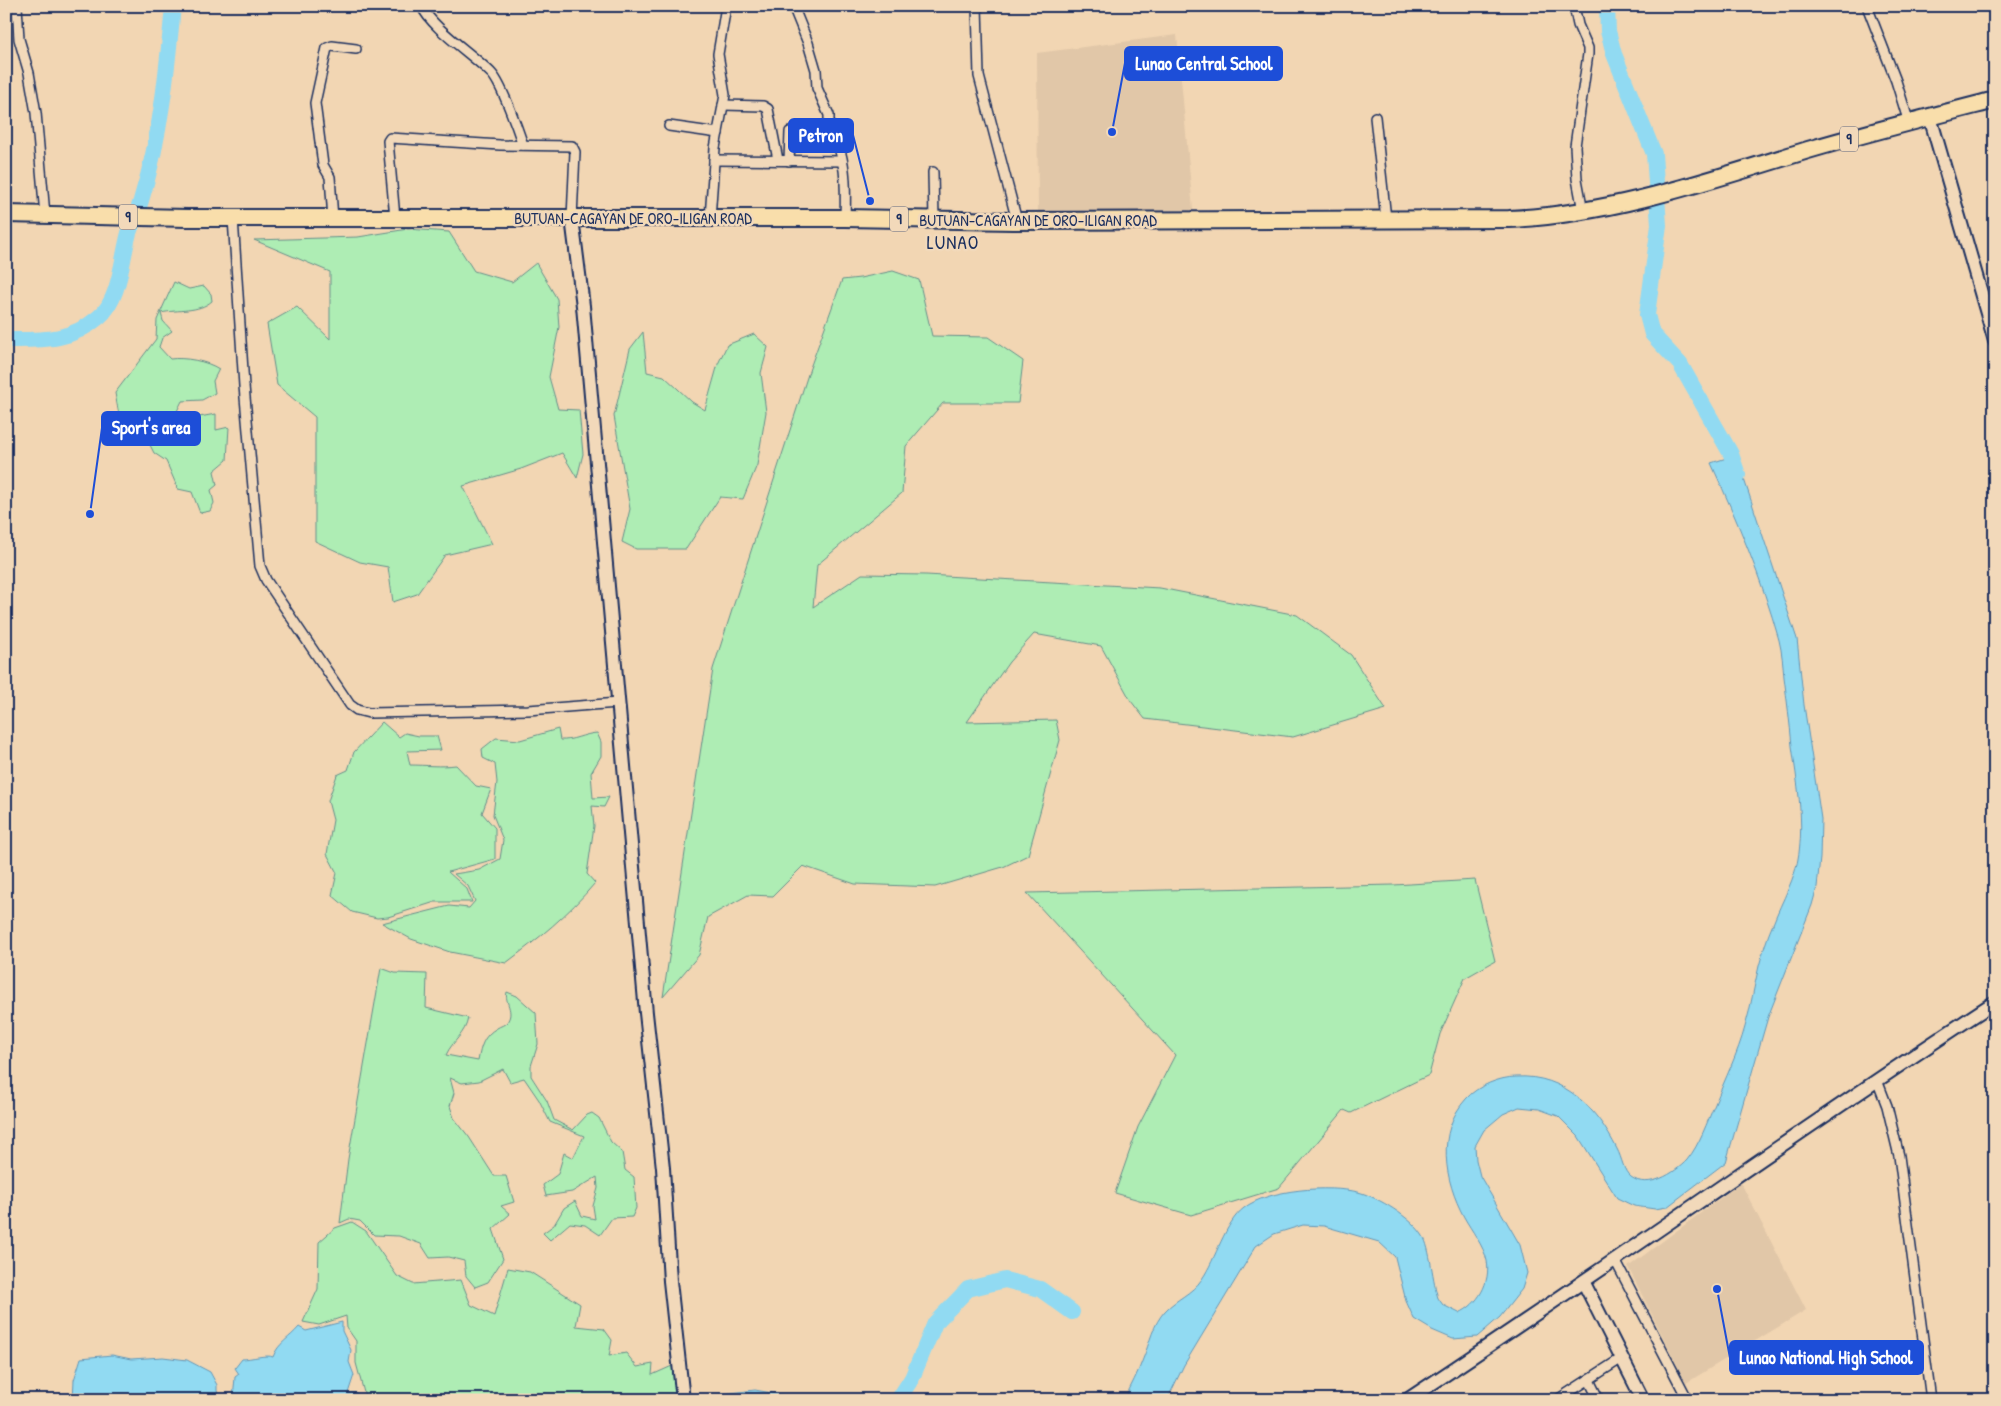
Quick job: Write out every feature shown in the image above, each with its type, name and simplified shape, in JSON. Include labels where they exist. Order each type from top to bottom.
[{"type":"highway","name":"BUTUAN-CAGAYAN DE ORO-ILIGAN ROAD","points":[[6,214],[187,218],[845,218],[1017,221],[1509,219],[1547,217],[1610,207],[1704,183],[1809,150],[1995,100]]},
{"type":"street","points":[[17,6],[19,39],[29,73],[36,113],[45,215]]},
{"type":"street","points":[[422,6],[442,30],[493,75],[518,128],[523,145]]},
{"type":"street","points":[[710,218],[714,160],[723,105],[724,87],[718,54],[726,6]]},
{"type":"street","points":[[793,6],[808,43],[816,70],[817,88],[829,115],[829,128],[836,138],[846,191],[845,218]]},
{"type":"street","points":[[977,6],[979,76],[1017,221]]},
{"type":"street","points":[[1574,6],[1578,25],[1588,48],[1575,146],[1577,179],[1583,211]]},
{"type":"street","points":[[1867,6],[1896,81],[1909,123]]},
{"type":"street","points":[[333,219],[329,173],[324,165],[316,110],[316,91],[327,48],[332,46],[356,49]]},
{"type":"street","points":[[723,105],[763,106],[768,109],[778,160]]},
{"type":"street","points":[[1375,117],[1386,219]]},
{"type":"street","points":[[1930,117],[1995,341]]},
{"type":"street","points":[[668,126],[718,134]]},
{"type":"street","points":[[789,161],[790,132],[829,128]]},
{"type":"street","points":[[395,218],[390,139],[523,145],[569,145],[574,148],[572,218],[583,306],[646,1013],[663,1168],[670,1281],[683,1400]]},
{"type":"street","points":[[714,160],[841,161]]},
{"type":"street","points":[[933,172],[934,220]]},
{"type":"street","points":[[233,218],[244,386],[260,566],[266,580],[350,705],[357,710],[369,713],[528,710],[618,703]]},
{"type":"street","points":[[1407,1400],[1584,1283],[1877,1080],[1995,1002]]},
{"type":"street","points":[[1877,1080],[1887,1106],[1900,1156],[1930,1400]]},
{"type":"street","points":[[1615,1260],[1688,1400]]},
{"type":"street","points":[[1584,1283],[1643,1400]]},
{"type":"street","points":[[1557,1400],[1622,1358]]},
{"type":"street","points":[[1589,1380],[1599,1400]]},
{"type":"shaded area","points":[[1177,35],[1193,210],[1038,215],[1037,53]]},
{"type":"shaded area","points":[[1741,1183],[1806,1310],[1686,1383],[1628,1267]]},
{"type":"green space","points":[[408,229],[449,232],[474,271],[512,282],[536,263],[557,299],[559,327],[549,377],[558,409],[579,410],[583,454],[577,478],[562,453],[521,469],[463,486],[492,544],[445,555],[417,594],[393,602],[388,567],[360,562],[315,541],[315,417],[277,385],[267,324],[297,307],[330,339],[330,272],[254,240],[358,237]]},
{"type":"green space","points":[[893,271],[919,280],[932,336],[988,337],[1023,361],[1018,403],[943,403],[906,446],[902,493],[817,565],[813,607],[862,574],[926,575],[1160,588],[1297,615],[1351,655],[1386,709],[1293,737],[1145,719],[1131,701],[1101,646],[1034,634],[1009,662],[967,722],[1056,720],[1060,740],[1028,855],[1003,867],[935,887],[855,884],[803,866],[773,896],[748,895],[708,917],[699,955],[663,997],[713,669],[810,368],[842,280]]},
{"type":"green space","points":[[174,282],[189,289],[204,286],[211,294],[212,301],[194,309],[161,313],[163,321],[172,331],[162,338],[159,347],[170,359],[195,360],[219,369],[213,381],[215,393],[202,400],[182,401],[176,413],[182,420],[216,414],[216,430],[229,427],[227,460],[214,471],[217,485],[211,490],[214,503],[210,511],[200,513],[192,492],[178,489],[166,461],[154,453],[144,433],[129,425],[119,415],[115,393],[156,339],[157,320]]},
{"type":"green space","points":[[643,332],[647,372],[664,376],[692,402],[705,410],[718,364],[727,345],[754,334],[768,347],[761,373],[766,412],[757,465],[743,499],[720,497],[686,549],[636,549],[622,542],[630,509],[614,416],[630,349]]},
{"type":"green space","points":[[382,722],[399,737],[405,733],[419,736],[437,736],[441,750],[407,751],[410,765],[456,765],[476,786],[491,789],[482,813],[495,828],[495,859],[448,872],[467,889],[472,902],[435,902],[388,917],[377,918],[352,912],[332,895],[337,873],[327,854],[333,820],[328,801],[337,775],[348,770],[354,752]]},
{"type":"green space","points":[[558,729],[560,740],[597,733],[601,742],[601,756],[591,773],[593,798],[609,797],[604,807],[592,806],[594,826],[587,874],[595,883],[553,926],[506,963],[450,952],[411,939],[382,923],[449,906],[469,908],[475,901],[468,886],[454,874],[479,870],[500,859],[503,840],[493,815],[497,782],[495,764],[483,758],[482,749],[496,738],[520,740]]},
{"type":"green space","points":[[1475,880],[1495,961],[1465,978],[1440,1034],[1429,1075],[1351,1113],[1344,1110],[1279,1188],[1191,1215],[1115,1193],[1138,1127],[1175,1055],[1027,893],[1394,885]]},
{"type":"green space","points":[[381,968],[395,973],[427,974],[426,1008],[468,1018],[462,1033],[446,1055],[478,1061],[486,1038],[492,1031],[506,1023],[509,1018],[510,1010],[506,996],[507,992],[517,996],[536,1013],[538,1044],[531,1066],[531,1076],[547,1101],[554,1120],[573,1130],[587,1115],[592,1113],[599,1118],[611,1142],[622,1152],[625,1170],[634,1177],[636,1208],[632,1217],[612,1218],[600,1235],[585,1225],[570,1223],[550,1240],[543,1233],[554,1225],[564,1208],[575,1201],[582,1216],[595,1219],[593,1206],[598,1188],[597,1177],[572,1192],[546,1196],[543,1185],[558,1174],[564,1153],[573,1158],[584,1136],[550,1122],[539,1100],[524,1078],[510,1082],[503,1069],[479,1081],[462,1083],[450,1078],[454,1093],[450,1106],[454,1118],[469,1137],[494,1176],[506,1176],[514,1202],[501,1206],[510,1214],[493,1229],[503,1259],[488,1282],[475,1287],[466,1276],[464,1261],[448,1257],[430,1258],[421,1244],[399,1236],[374,1235],[360,1221],[349,1219],[340,1223],[348,1159]]},
{"type":"green space","points":[[352,1222],[366,1231],[397,1276],[413,1284],[461,1280],[471,1305],[494,1316],[508,1268],[530,1272],[580,1304],[576,1326],[604,1329],[612,1340],[609,1356],[626,1353],[637,1367],[653,1364],[652,1375],[672,1366],[676,1400],[366,1400],[356,1363],[356,1341],[347,1328],[346,1316],[319,1325],[303,1322],[318,1289],[319,1242],[335,1228]]},
{"type":"water","points":[[1736,455],[1797,639],[1804,705],[1821,819],[1817,887],[1812,905],[1768,1017],[1726,1162],[1667,1207],[1655,1209],[1634,1206],[1617,1198],[1578,1136],[1558,1116],[1539,1109],[1519,1107],[1503,1114],[1484,1130],[1475,1146],[1480,1176],[1520,1245],[1527,1273],[1522,1289],[1500,1317],[1477,1337],[1453,1339],[1432,1330],[1414,1319],[1406,1301],[1395,1257],[1379,1242],[1324,1226],[1303,1225],[1274,1234],[1256,1246],[1184,1365],[1167,1400],[1124,1400],[1161,1316],[1169,1307],[1194,1289],[1202,1279],[1226,1231],[1237,1214],[1244,1208],[1268,1196],[1299,1190],[1331,1189],[1358,1192],[1375,1198],[1403,1215],[1423,1236],[1428,1248],[1438,1298],[1443,1305],[1459,1313],[1472,1304],[1485,1285],[1488,1269],[1487,1261],[1480,1244],[1457,1203],[1452,1188],[1446,1156],[1447,1141],[1450,1126],[1456,1112],[1471,1094],[1489,1083],[1510,1077],[1534,1078],[1550,1081],[1564,1088],[1577,1097],[1600,1120],[1617,1149],[1626,1171],[1638,1181],[1653,1181],[1668,1175],[1682,1165],[1692,1154],[1703,1133],[1739,1046],[1765,945],[1795,871],[1799,853],[1801,826],[1779,640],[1748,550],[1711,463]]},
{"type":"water","points":[[342,1322],[342,1331],[351,1350],[349,1362],[354,1375],[348,1393],[357,1393],[357,1400],[233,1400],[235,1377],[239,1374],[235,1368],[242,1359],[273,1357],[281,1344],[299,1327],[306,1331]]},
{"type":"water","points":[[112,1355],[131,1359],[163,1357],[187,1360],[210,1372],[217,1385],[217,1391],[221,1400],[73,1400],[74,1380],[81,1358]]},
{"type":"water","points":[[755,1390],[810,1400],[699,1400],[723,1394]]},
{"type":"waterway","points":[[6,340],[55,338],[77,331],[99,317],[112,300],[129,233],[149,174],[159,127],[173,6]]},
{"type":"waterway","points":[[1607,6],[1608,31],[1614,54],[1654,154],[1659,225],[1647,315],[1652,334],[1680,364],[1731,454],[1738,475]]},
{"type":"waterway","points":[[898,1400],[912,1378],[935,1323],[968,1289],[1005,1280],[1040,1289],[1072,1312]]},
{"type":"place","name":"Lunao Central School","points":[[1112,132]]},
{"type":"place","name":"Petron","points":[[870,201]]},
{"type":"place","name":"Sport's area","points":[[90,514]]},
{"type":"place","name":"Lunao National High School","points":[[1717,1289]]},
{"type":"district","name":"LUNAO","points":[[953,242]]}]
